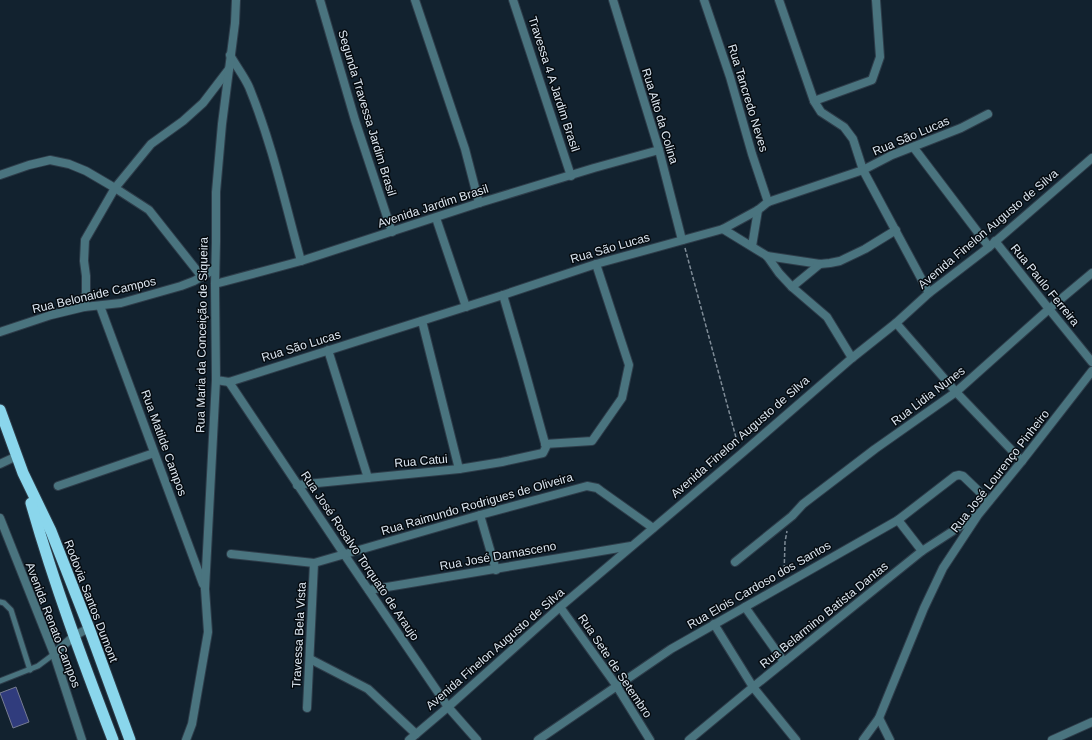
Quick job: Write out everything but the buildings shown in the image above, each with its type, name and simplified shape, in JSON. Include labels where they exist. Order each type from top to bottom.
[{"type":"highway","name":"Rodovia Santos Dumont","points":[[0,410],[23,473],[40,536],[74,636],[113,740]]},
{"type":"highway","name":"Rodovia Santos Dumont","points":[[23,473],[51,531],[89,628],[130,740]]},
{"type":"street","name":"Rua Maria da Conceição de Siqueira","points":[[186,740],[192,724],[208,632],[205,589],[216,380],[216,192],[230,56],[235,23],[236,0]]},
{"type":"street","name":"Segunda Travessa Jardim Brasil","points":[[320,0],[355,120],[392,232]]},
{"type":"street","points":[[415,0],[465,149],[480,203]]},
{"type":"street","name":"Travessa 4 A Jardim Brasil","points":[[513,0],[571,176]]},
{"type":"street","name":"Rua Alto da Colina","points":[[612,0],[659,150],[682,240]]},
{"type":"street","name":"Rua Tancredo Neves","points":[[704,0],[730,77],[752,154],[768,202]]},
{"type":"street","points":[[779,0],[814,101],[822,112],[844,127],[848,132],[863,170],[929,293]]},
{"type":"street","points":[[814,101],[872,80],[880,57],[876,0]]},
{"type":"street","points":[[230,56],[248,86],[272,154],[301,260]]},
{"type":"street","points":[[84,308],[86,292],[84,260],[85,240],[116,188],[151,144],[183,121],[203,103],[229,69]]},
{"type":"street","name":"Rua São Lucas","points":[[230,382],[503,296],[596,264],[723,229],[758,210],[768,202],[863,170],[892,155],[914,148],[961,128],[988,114]]},
{"type":"street","name":"Rua Paulo Ferreira","points":[[914,148],[992,244],[1049,309],[1092,362]]},
{"type":"street","name":"Avenida Jardim Brasil","points":[[215,284],[301,260],[480,203],[659,150]]},
{"type":"street","name":"Avenida Finelon Augusto de Silva","points":[[408,740],[448,707],[631,546],[852,358],[896,323],[929,293],[992,244],[1092,158]]},
{"type":"street","points":[[0,176],[29,165],[50,160],[69,164],[86,171],[116,188],[149,210],[202,277]]},
{"type":"street","points":[[752,246],[758,210]]},
{"type":"street","points":[[436,218],[466,307]]},
{"type":"street","points":[[723,229],[767,256],[779,273],[792,287],[827,317],[852,358]]},
{"type":"street","points":[[767,256],[820,264],[840,260],[865,249],[896,230]]},
{"type":"street","name":"Rua Catui","points":[[298,485],[459,469],[541,454],[545,448],[592,441],[622,398],[629,365],[596,264]]},
{"type":"street","points":[[792,287],[820,264]]},
{"type":"street","name":"Rua Belonaide Campos","points":[[0,332],[51,315],[84,308],[121,304],[181,286],[202,277],[215,268]]},
{"type":"street","name":"Rua Lidia Nunes","points":[[735,562],[792,516],[803,504],[875,449],[956,392],[1049,309],[1092,273]]},
{"type":"street","points":[[503,296],[522,360],[545,448]]},
{"type":"street","name":"Rua Matilde Campos","points":[[100,306],[205,589]]},
{"type":"street","points":[[422,321],[459,469]]},
{"type":"street","points":[[896,323],[956,392],[1022,461]]},
{"type":"street","points":[[328,350],[368,478]]},
{"type":"street","name":"Rua José Lourenço Pinheiro","points":[[863,740],[879,718],[937,579],[978,515],[1092,371]]},
{"type":"street","points":[[216,380],[230,382]]},
{"type":"street","name":"Rua José Rosalvo Torquato de Araujo","points":[[230,382],[448,707],[477,740]]},
{"type":"street","points":[[58,486],[154,453]]},
{"type":"street","points":[[0,464],[17,456]]},
{"type":"street","name":"Rua Elois Cardoso dos Santos","points":[[538,740],[616,685],[671,649],[898,520],[955,476],[963,476],[989,501]]},
{"type":"street","name":"Rua Raimundo Rodrigues de Oliveira","points":[[314,564],[480,515],[587,486],[597,488],[653,528]]},
{"type":"street","points":[[480,515],[496,570]]},
{"type":"street","name":"Rua Belarmino Batista Dantas","points":[[689,740],[922,551],[978,515]]},
{"type":"street","name":"Avenida Renato Campos","points":[[0,518],[54,654],[82,740]]},
{"type":"street","points":[[898,520],[922,551]]},
{"type":"street","name":"Rua José Damasceno","points":[[369,590],[496,570],[631,546]]},
{"type":"street","points":[[231,554],[314,564]]},
{"type":"street","name":"Travessa Bela Vista","points":[[307,708],[314,564]]},
{"type":"street","name":"Rua Sete de Setembro","points":[[560,607],[616,685],[650,740]]},
{"type":"street","points":[[745,607],[784,662]]},
{"type":"street","points":[[714,624],[753,687],[796,740]]},
{"type":"street","points":[[54,654],[74,636],[89,628]]},
{"type":"street","points":[[310,659],[368,689],[416,734]]},
{"type":"street","points":[[879,718],[890,740]]},
{"type":"street","points":[[1052,740],[1092,722]]},
{"type":"lane","points":[[0,602],[4,603],[11,610],[30,670]]},
{"type":"lane","points":[[0,681],[30,670],[45,662],[54,654]]},
{"type":"path","points":[[682,240],[741,454]]},
{"type":"path","points":[[784,584],[785,542],[792,516]]}]
